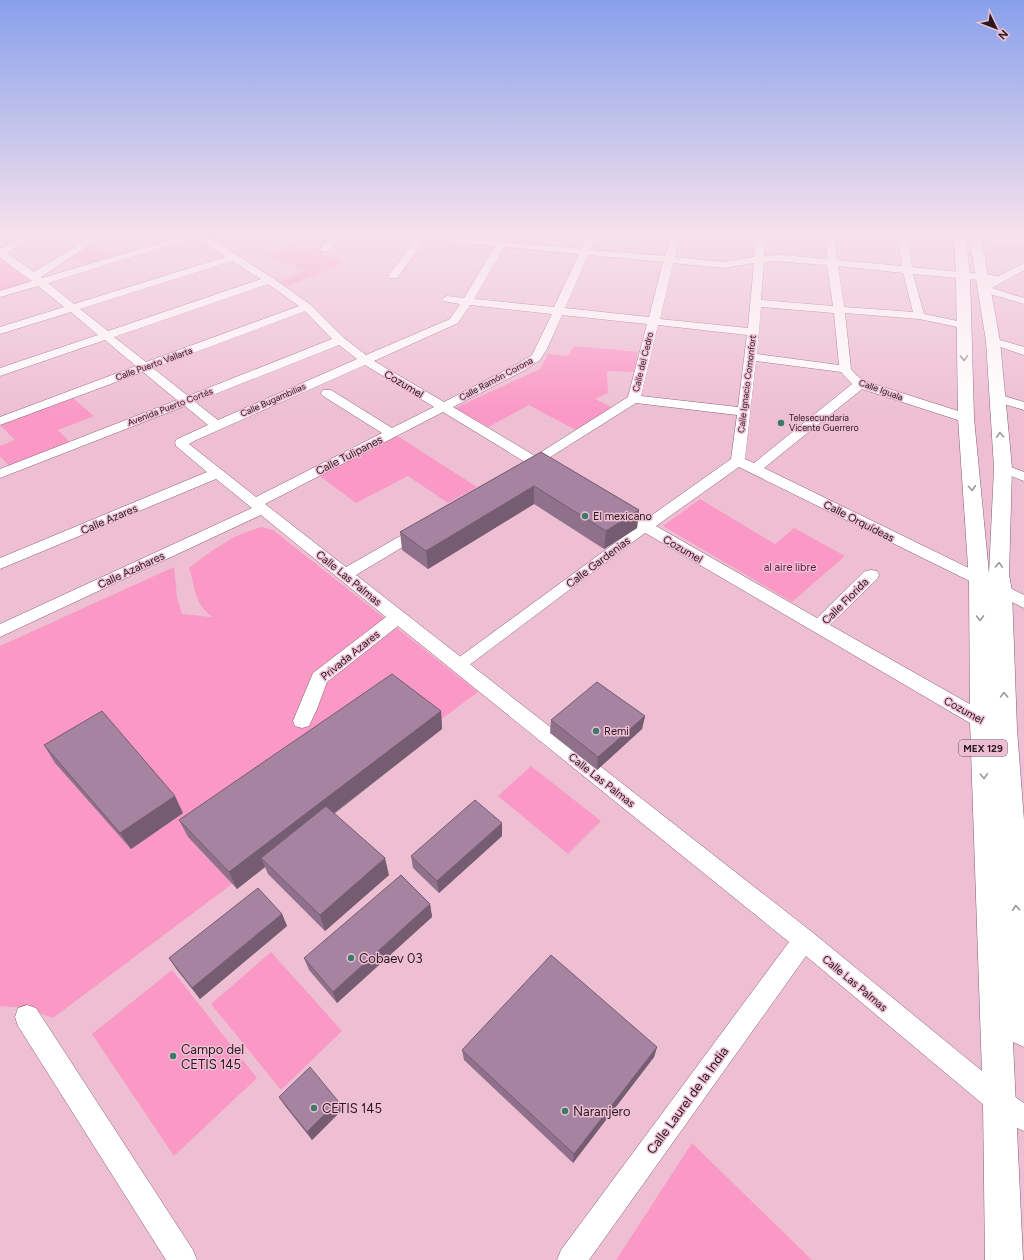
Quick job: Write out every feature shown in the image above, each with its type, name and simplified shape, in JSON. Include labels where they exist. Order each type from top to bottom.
[{"type":"main road","name":"MEX 129","points":[[976,295],[963,325],[966,418],[990,586],[1005,730],[1024,1031]]},
{"type":"main road","name":"MEX 129","points":[[985,295],[993,341],[1003,468],[999,575],[990,586],[982,721],[1000,1102],[1004,1260]]},
{"type":"street","points":[[56,295],[216,425]]},
{"type":"street","points":[[0,331],[111,295]]},
{"type":"street","points":[[0,372],[226,295]]},
{"type":"street","name":"Cozumel","points":[[290,295],[308,307],[340,340],[365,360],[562,478]]},
{"type":"street","name":"Calle Bugambilias","points":[[182,442],[216,425],[454,321],[471,295]]},
{"type":"street","name":"Calle Ramón Corona","points":[[443,407],[521,367],[536,357],[566,295]]},
{"type":"street","name":"Calle del Cedro","points":[[514,474],[634,399],[661,295]]},
{"type":"street","name":"Calle Ignacio Comonfort","points":[[738,461],[751,357],[756,295]]},
{"type":"street","points":[[751,357],[845,369],[837,295]]},
{"type":"street","points":[[913,295],[919,316]]},
{"type":"street","points":[[1012,295],[1024,301]]},
{"type":"street","points":[[447,299],[753,332]]},
{"type":"street","points":[[755,303],[919,316],[963,325]]},
{"type":"street","name":"Calle Puerto Vallarta","points":[[0,421],[308,307]]},
{"type":"street","name":"Avenida Puerto Cortés","points":[[0,474],[340,340]]},
{"type":"street","points":[[993,341],[1024,351]]},
{"type":"street","name":"Calle Iguala","points":[[845,369],[852,378],[860,384],[966,418]]},
{"type":"street","points":[[755,469],[860,384]]},
{"type":"street","points":[[327,393],[391,433]]},
{"type":"street","points":[[998,398],[1024,406]]},
{"type":"street","points":[[634,399],[744,412]]},
{"type":"street","name":"Calle Tulipanes","points":[[258,506],[391,433],[443,407]]},
{"type":"street","name":"Calle Las Palmas","points":[[182,442],[183,446],[804,940],[1000,1102],[1024,1118]]},
{"type":"street","name":"Calle Orquídeas","points":[[738,461],[1024,602]]},
{"type":"street","name":"Calle Gardenias","points":[[459,665],[644,527],[738,461]]},
{"type":"street","points":[[1003,468],[1024,477]]},
{"type":"street","name":"Calle Azares","points":[[0,564],[218,473]]},
{"type":"street","name":"Cozumel","points":[[603,502],[982,721],[1005,730]]},
{"type":"street","name":"Calle Azahares","points":[[0,631],[258,506]]},
{"type":"street","points":[[345,575],[433,522]]},
{"type":"street","name":"Calle Florida","points":[[818,627],[871,575]]},
{"type":"street","name":"Privada Azares","points":[[302,721],[319,678],[398,617]]},
{"type":"street","name":"Calle Laurel de la India","points":[[571,1260],[804,940]]},
{"type":"street","points":[[27,1017],[183,1260]]},
{"type":"green space","points":[[574,346],[638,352],[634,372],[607,371],[608,393],[595,399],[619,411],[583,434],[529,405],[488,427],[455,408],[540,369],[548,354],[568,356]]},
{"type":"green space","points":[[73,398],[94,416],[58,430],[72,444],[12,469],[0,456],[0,446],[15,440],[0,425]]},
{"type":"green space","points":[[396,435],[477,487],[448,503],[408,476],[356,503],[317,474]]},
{"type":"green space","name":"al aire libre","points":[[700,499],[775,544],[794,528],[845,556],[792,602],[663,526]]},
{"type":"green space","points":[[261,527],[273,530],[478,692],[435,724],[188,837],[232,884],[53,1018],[27,1008],[0,1006],[0,646],[174,567],[177,597],[182,614],[212,617],[201,606],[198,600],[189,568],[207,554],[234,537]]},
{"type":"green space","points":[[531,766],[601,821],[568,854],[498,796]]},
{"type":"green space","points":[[271,952],[342,1031],[281,1090],[211,1004]]},
{"type":"green space","name":"Campo del CETIS 145","points":[[172,970],[257,1078],[174,1156],[92,1034]]},
{"type":"green space","points":[[692,1143],[812,1260],[616,1260]]},
{"type":"building","points":[[541,452],[639,510],[606,531],[534,486],[426,551],[400,532]]},
{"type":"building","points":[[392,674],[441,711],[229,872],[179,820]]},
{"type":"building","name":"Remi","points":[[597,682],[645,716],[598,757],[551,720]]},
{"type":"building","points":[[102,711],[175,796],[120,833],[44,745]]},
{"type":"building","points":[[475,800],[502,823],[437,881],[411,856]]},
{"type":"building","points":[[326,806],[385,858],[320,915],[261,858]]},
{"type":"building","points":[[401,875],[430,904],[333,992],[304,958]]},
{"type":"building","points":[[258,888],[282,914],[192,988],[169,958]]},
{"type":"building","name":"Naranjero","points":[[551,955],[657,1047],[574,1154],[462,1050]]},
{"type":"building","name":"CETIS 145","points":[[310,1067],[338,1101],[307,1132],[279,1097]]},
{"type":"place","name":"Telesecundaria Vicente Guerrero","points":[[781,423]]},
{"type":"place","name":"El mexicano","points":[[585,516]]},
{"type":"place","name":"Remi","points":[[596,731]]},
{"type":"place","name":"Cobaev 03","points":[[351,958]]},
{"type":"place","name":"Campo del CETIS 145","points":[[173,1056]]},
{"type":"place","name":"CETIS 145","points":[[314,1108]]},
{"type":"place","name":"Naranjero","points":[[565,1111]]}]
